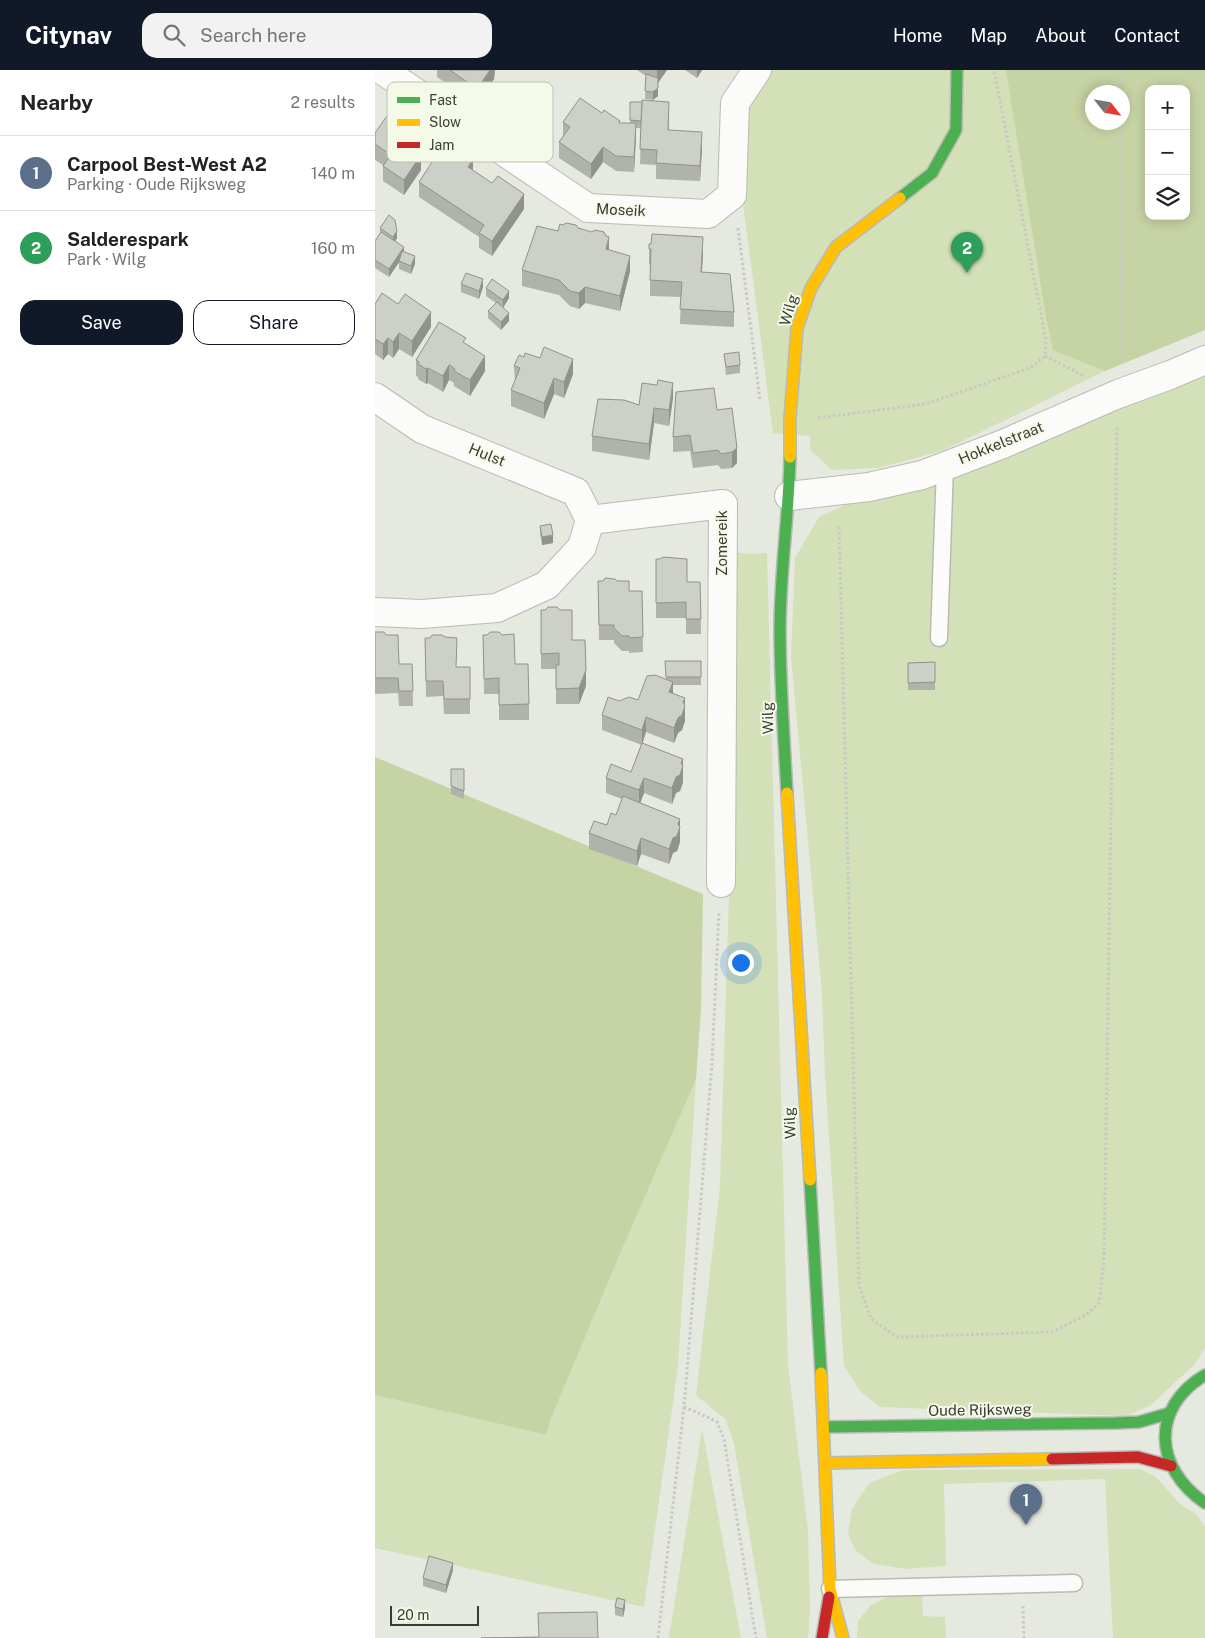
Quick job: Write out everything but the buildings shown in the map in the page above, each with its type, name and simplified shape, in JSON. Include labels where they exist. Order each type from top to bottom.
[{"type":"street","points":[[732,195],[735,103],[757,70]]},
{"type":"street","name":"Wilg","points":[[824,1427],[783,722],[780,628],[789,496],[791,418],[797,328],[811,288],[836,247],[932,173],[956,130],[957,70]]},
{"type":"street","name":"Moseik","points":[[393,73],[406,82]]},
{"type":"street","name":"Moseik","points":[[522,162],[588,208],[708,214],[732,195]]},
{"type":"street","name":"Hokkelstraat","points":[[789,496],[869,488],[922,475],[1003,444],[1118,394],[1205,360]]},
{"type":"street","name":"Hulst","points":[[375,397],[422,429],[576,492],[590,520]]},
{"type":"street","name":"Zomereik","points":[[590,520],[723,504],[721,883]]},
{"type":"street","points":[[375,612],[421,614],[497,608],[547,585],[582,547],[590,520]]},
{"type":"street","points":[[1205,1375],[1191,1383],[1178,1398],[1165,1431],[1165,1449],[1177,1478],[1189,1492],[1205,1503]]},
{"type":"street","name":"Oude Rijksweg","points":[[824,1427],[1116,1423],[1139,1422],[1171,1413]]},
{"type":"street","points":[[822,1638],[830,1588],[824,1427]]},
{"type":"street","points":[[825,1463],[1138,1457],[1171,1466]]},
{"type":"street","points":[[830,1588],[843,1638]]},
{"type":"lane","points":[[939,638],[945,466]]},
{"type":"lane","points":[[830,1588],[1074,1583]]},
{"type":"path","points":[[791,418],[820,418],[925,404],[1030,368],[1045,356],[1046,340],[994,70]]},
{"type":"path","points":[[1120,70],[1120,85]]},
{"type":"path","points":[[839,527],[859,1284],[871,1319],[897,1337],[1052,1332],[1086,1315],[1099,1303],[1104,1260],[1118,394],[1122,338],[1120,130]]},
{"type":"path","points":[[732,195],[761,408]]},
{"type":"path","points":[[1045,356],[1118,394]]},
{"type":"path","points":[[658,1638],[684,1407],[712,1063],[721,883]]},
{"type":"path","points":[[684,1407],[717,1422],[724,1439],[756,1638]]},
{"type":"path","points":[[1023,1584],[1024,1638]]},
{"type":"green space","points":[[772,70],[1181,70],[1156,85],[1145,85],[1145,220],[1148,220],[1096,367],[1105,371],[942,451],[878,468],[832,470],[810,450],[810,436],[773,433],[743,203],[747,106]]},
{"type":"green space","points":[[1006,70],[1205,70],[1205,330],[1105,371],[1053,350]]},
{"type":"green space","points":[[1205,368],[1205,1348],[1194,1365],[1151,1405],[1126,1416],[880,1407],[860,1391],[844,1366],[825,1076],[822,993],[791,657],[795,558],[819,517],[847,504],[893,494]]},
{"type":"green space","points":[[733,552],[767,553],[788,1365],[808,1530],[810,1610],[808,1638],[767,1638],[734,1444],[726,1420],[696,1395],[720,1186],[729,893]]},
{"type":"green space","points":[[375,757],[703,894],[701,1009],[696,1079],[617,1261],[552,1416],[546,1435],[375,1395]]},
{"type":"green space","points":[[696,1079],[678,1367],[644,1607],[375,1548],[375,1395],[546,1435],[552,1416],[617,1261]]},
{"type":"green space","points":[[702,1429],[741,1638],[669,1638]]},
{"type":"green space","points":[[1140,1469],[1156,1477],[1180,1504],[1196,1514],[1205,1527],[1205,1638],[1113,1638],[1105,1479],[944,1484],[946,1566],[906,1569],[874,1564],[856,1551],[848,1534],[852,1509],[869,1483],[903,1470]]},
{"type":"green space","points":[[922,1595],[923,1616],[945,1617],[946,1638],[857,1638],[858,1621],[871,1605],[890,1596]]},
{"type":"traffic: fast","points":[[900,198],[932,173],[956,130],[957,70]]},
{"type":"traffic: fast","points":[[787,793],[781,691],[780,629],[790,457]]},
{"type":"traffic: fast","points":[[810,1180],[821,1373]]},
{"type":"traffic: fast","points":[[1205,1375],[1187,1389],[1175,1404],[1167,1421],[1165,1438],[1168,1456],[1176,1473],[1188,1489],[1205,1503]]},
{"type":"traffic: fast","points":[[824,1427],[1116,1423],[1139,1422],[1170,1413]]},
{"type":"traffic: slow","points":[[790,457],[790,418],[797,328],[811,288],[836,247],[900,198]]},
{"type":"traffic: slow","points":[[787,793],[810,1180]]},
{"type":"traffic: slow","points":[[821,1373],[830,1589],[843,1638]]},
{"type":"traffic: slow","points":[[825,1463],[1052,1459]]},
{"type":"traffic: jam","points":[[1052,1459],[1138,1457],[1171,1466]]},
{"type":"traffic: jam","points":[[822,1638],[829,1597]]},
{"type":"place","name":"Salderespark","points":[[967,273]]},
{"type":"place","name":"Carpool Best-West A2","points":[[1026,1525]]}]
